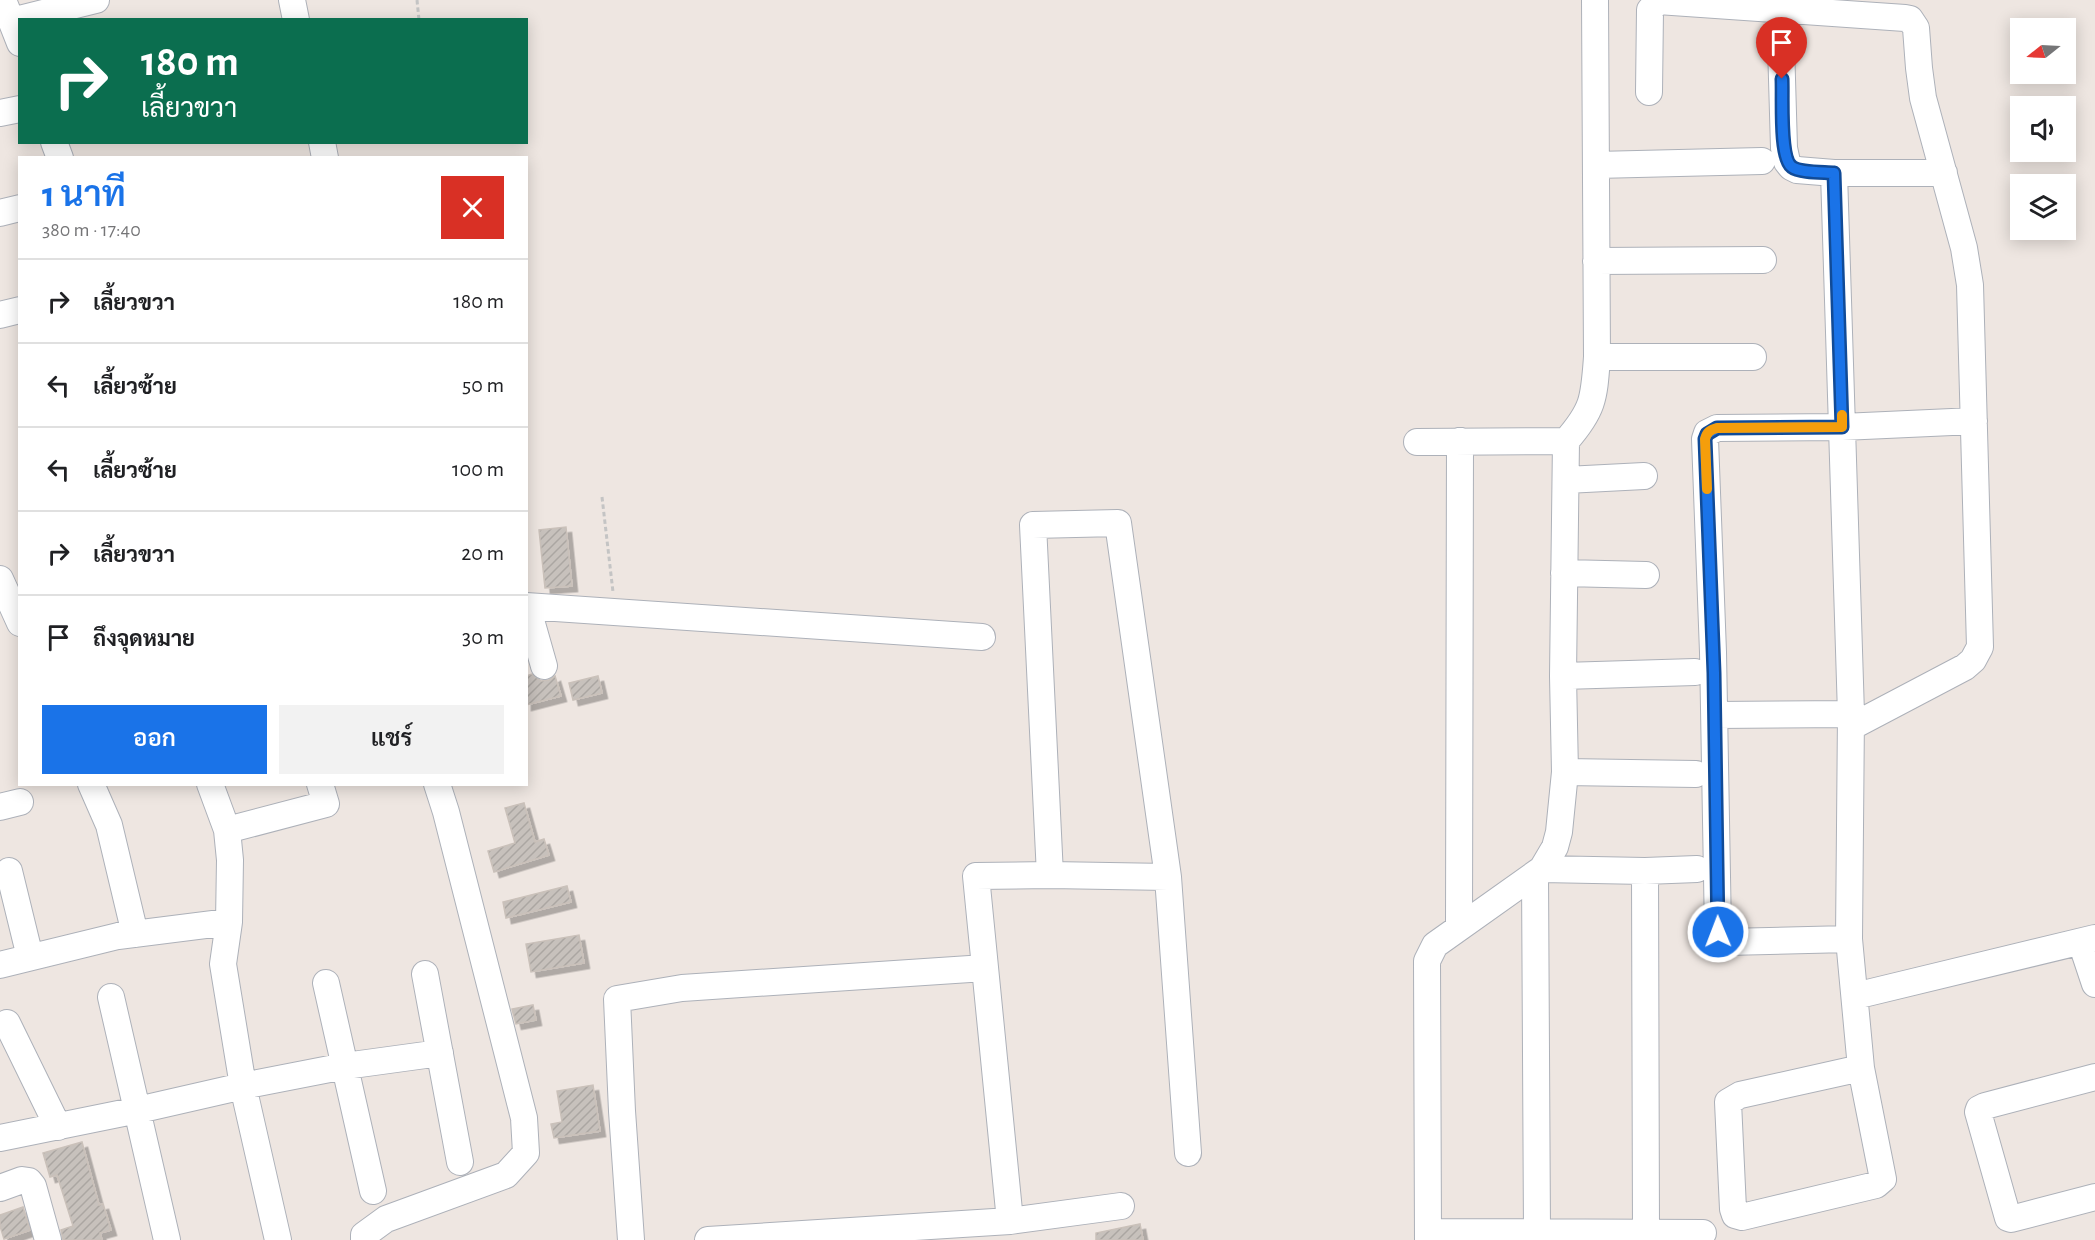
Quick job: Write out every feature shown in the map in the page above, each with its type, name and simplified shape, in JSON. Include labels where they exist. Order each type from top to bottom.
[{"type":"street","points":[[8,15],[96,0]]},
{"type":"street","points":[[292,0],[296,18]]},
{"type":"street","points":[[1595,0],[1597,357],[1594,393],[1589,409],[1582,422],[1566,441],[1563,676],[1565,772],[1559,832],[1555,847],[1538,872],[1435,945],[1427,961],[1428,1236],[1537,1232],[1703,1233]]},
{"type":"street","points":[[1649,92],[1650,10],[1658,1],[1910,19],[1916,28],[1918,68],[1923,98],[1968,266],[1980,640],[1978,653],[1974,660],[1965,666],[1851,720],[1715,715]]},
{"type":"street","points":[[1780,10],[1784,148],[1787,162],[1791,167],[1797,170],[1834,173],[1944,173]]},
{"type":"street","points":[[0,113],[18,109]]},
{"type":"street","points":[[1596,165],[1762,161]]},
{"type":"street","points":[[1834,173],[1851,720],[1848,939],[1861,1068],[1883,1175],[1880,1183],[1742,1217],[1735,1215],[1728,1102],[1740,1095],[1861,1068]]},
{"type":"street","points":[[0,213],[18,208]]},
{"type":"street","points":[[1596,261],[1763,260]]},
{"type":"street","points":[[0,315],[18,310]]},
{"type":"street","points":[[1597,357],[1753,357]]},
{"type":"street","points":[[1848,939],[1726,942],[1718,932],[1715,715],[1705,439],[1707,434],[1717,428],[1842,427],[1974,421]]},
{"type":"street","points":[[1459,927],[1460,441]]},
{"type":"street","points":[[1417,442],[1566,441]]},
{"type":"street","points":[[1566,480],[1644,476]]},
{"type":"street","points":[[1050,875],[1033,525],[1118,523],[1168,877],[1188,1153]]},
{"type":"street","points":[[1564,573],[1646,574]]},
{"type":"street","points":[[0,579],[18,619]]},
{"type":"street","points":[[528,606],[982,637]]},
{"type":"street","points":[[528,610],[544,666]]},
{"type":"street","points":[[1563,676],[1695,672]]},
{"type":"street","points":[[1565,772],[1696,774]]},
{"type":"street","points":[[92,786],[109,825],[135,934]]},
{"type":"street","points":[[211,786],[227,830],[230,860],[229,922],[223,964],[243,1086],[278,1240]]},
{"type":"street","points":[[227,830],[326,804],[321,786]]},
{"type":"street","points":[[364,1240],[364,1235],[386,1219],[506,1175],[526,1153],[524,1118],[438,786]]},
{"type":"street","points":[[1538,872],[1697,869]]},
{"type":"street","points":[[9,871],[30,957]]},
{"type":"street","points":[[1644,871],[1646,1233]]},
{"type":"street","points":[[1537,1232],[1538,872]]},
{"type":"street","points":[[1010,1221],[976,876],[1168,877]]},
{"type":"street","points":[[0,965],[118,936],[229,922]]},
{"type":"street","points":[[1855,996],[2088,940],[2095,984]]},
{"type":"street","points":[[632,1240],[622,1111],[617,999],[682,988],[985,968]]},
{"type":"street","points":[[425,974],[460,1162]]},
{"type":"street","points":[[326,983],[373,1191]]},
{"type":"street","points":[[111,997],[167,1240]]},
{"type":"street","points":[[7,1023],[58,1126]]},
{"type":"street","points":[[0,1138],[345,1066],[440,1053]]},
{"type":"street","points":[[2095,1077],[1985,1106],[1978,1112],[2008,1218],[2095,1197]]},
{"type":"street","points":[[0,1188],[22,1180],[29,1181],[33,1186],[48,1240]]},
{"type":"street","points":[[708,1240],[1010,1221],[1120,1206]]},
{"type":"path","points":[[417,0],[419,18]]},
{"type":"path","points":[[602,497],[616,612]]},
{"type":"building","points":[[566,527],[572,586],[545,588],[539,530]]},
{"type":"building","points":[[532,674],[541,681],[555,676],[561,696],[528,704],[528,675]]},
{"type":"building","points":[[598,676],[602,693],[573,700],[569,683]]},
{"type":"building","points":[[524,803],[535,842],[544,839],[549,855],[494,872],[488,851],[515,843],[505,808]]},
{"type":"building","points":[[567,886],[571,902],[506,918],[503,902]]},
{"type":"building","points":[[579,935],[584,963],[531,972],[526,944]]},
{"type":"building","points":[[533,1005],[536,1020],[516,1024],[512,1009]]},
{"type":"building","points":[[593,1085],[600,1131],[554,1138],[551,1124],[562,1122],[557,1091]]},
{"type":"building","points":[[82,1142],[99,1205],[103,1204],[111,1230],[100,1233],[102,1240],[63,1240],[61,1230],[73,1226],[57,1175],[50,1177],[43,1153]]},
{"type":"building","points":[[23,1207],[30,1230],[4,1239],[0,1226],[0,1215]]},
{"type":"building","points":[[1140,1224],[1143,1240],[1096,1240],[1096,1233]]},
{"type":"slow traffic","points":[[1707,489],[1705,439],[1710,430],[1717,428],[1842,427],[1842,415]]},
{"type":"route","points":[[1718,932],[1714,673],[1705,439],[1710,430],[1717,428],[1842,427],[1834,173],[1797,170],[1787,162],[1784,148],[1782,79]]}]
